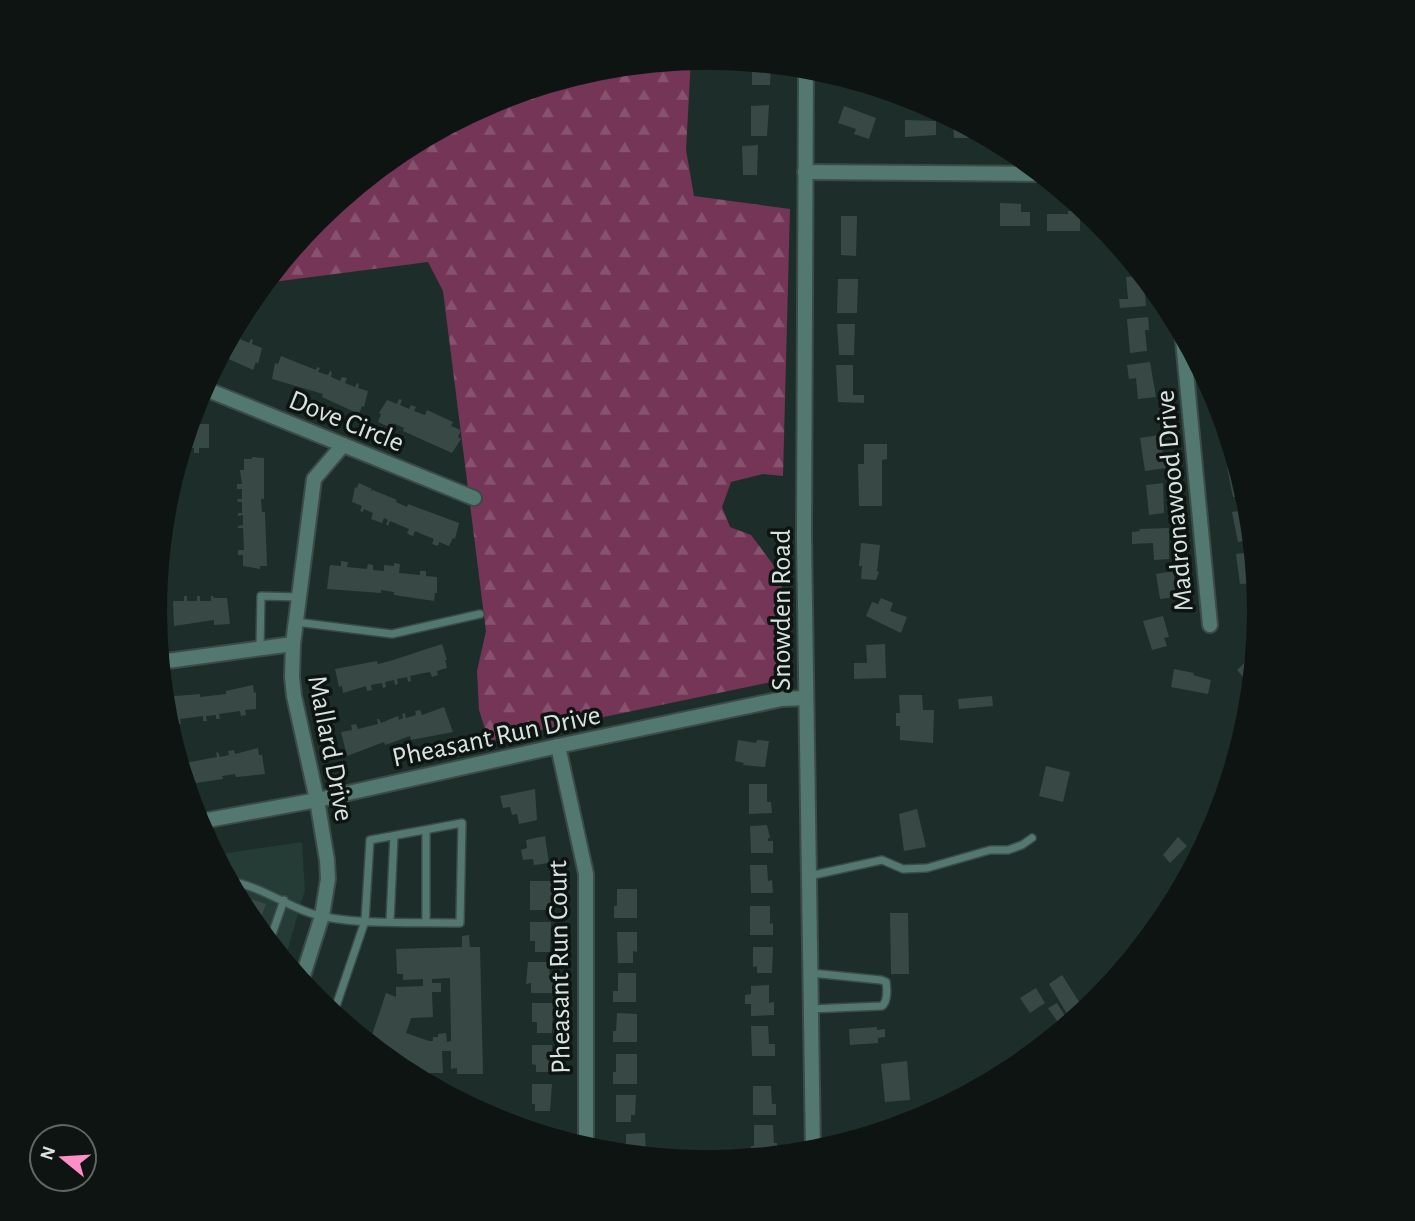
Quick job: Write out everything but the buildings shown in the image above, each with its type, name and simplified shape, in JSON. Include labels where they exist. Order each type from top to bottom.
[{"type":"street","name":"Snowden Road","points":[[806,79],[805,698],[813,1141]]},
{"type":"street","points":[[805,172],[1026,174]]},
{"type":"street","name":"Madronawood Drive","points":[[1183,354],[1210,625]]},
{"type":"street","name":"Dove Circle","points":[[213,392],[474,498]]},
{"type":"street","name":"Mallard Drive","points":[[305,971],[326,899],[327,860],[294,696],[293,644],[314,479],[343,445]]},
{"type":"street","points":[[170,661],[293,644]]},
{"type":"street","name":"Pheasant Run Drive","points":[[209,820],[317,800],[782,699],[805,698]]},
{"type":"street","name":"Pheasant Run Court","points":[[558,746],[586,874],[586,1137]]},
{"type":"lane","points":[[260,648],[261,597],[299,597]]},
{"type":"lane","points":[[296,622],[392,634],[480,614]]},
{"type":"lane","points":[[240,883],[322,916],[365,920],[460,923],[462,823],[370,840],[365,920],[337,1004]]},
{"type":"lane","points":[[426,830],[426,922]]},
{"type":"lane","points":[[390,921],[394,836]]},
{"type":"lane","points":[[809,876],[882,860],[903,869],[927,868],[990,850],[1008,850],[1032,838]]},
{"type":"lane","points":[[273,932],[284,900]]},
{"type":"lane","points":[[810,973],[881,980],[886,982],[887,986],[886,1001],[882,1006],[810,1009]]},
{"type":"shaded area","points":[[302,842],[305,890],[287,950],[258,911],[225,853]]},
{"type":"green space","points":[[690,70],[686,150],[694,196],[790,209],[783,476],[763,474],[731,482],[722,507],[730,527],[751,535],[781,575],[786,679],[489,741],[479,710],[477,671],[486,631],[443,291],[428,262],[279,281],[325,228],[351,204],[407,161],[468,126],[501,111],[568,88],[602,80]]}]
